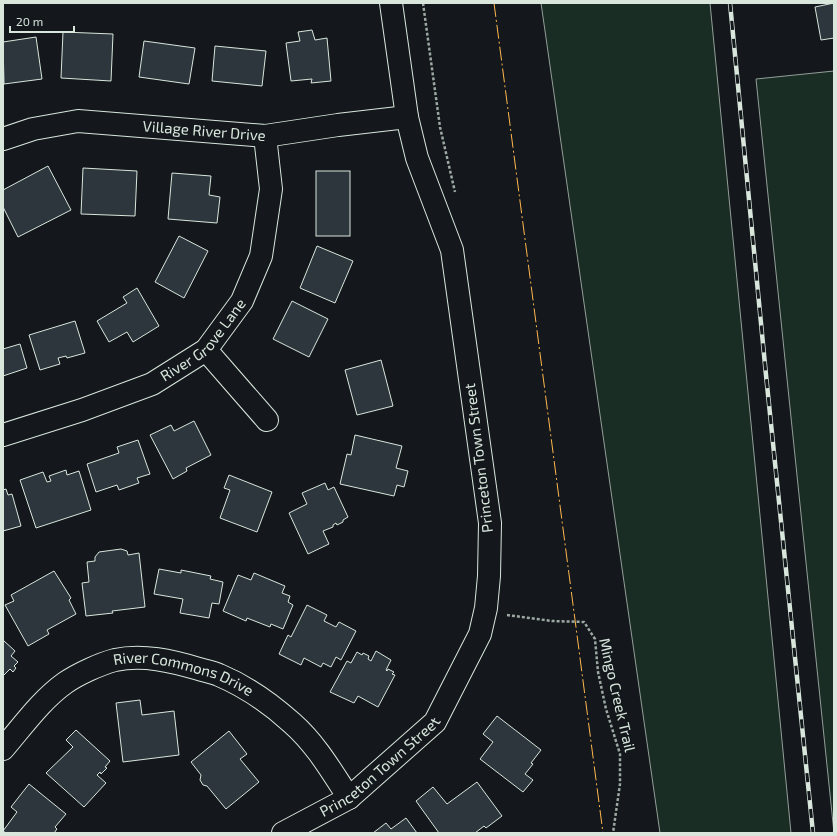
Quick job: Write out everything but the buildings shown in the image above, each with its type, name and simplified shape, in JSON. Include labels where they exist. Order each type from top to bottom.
[{"type":"street","name":"Princeton Town Street","points":[[283,833],[349,798],[436,722],[480,634],[486,608],[489,576],[490,522],[452,250],[416,158],[407,117],[391,3]]},
{"type":"street","name":"Village River Drive","points":[[3,139],[33,129],[78,121],[265,136],[338,125],[407,117]]},
{"type":"street","name":"River Grove Lane","points":[[3,435],[82,410],[152,384],[206,350],[242,301],[261,256],[271,189],[265,136]]},
{"type":"street","points":[[206,350],[267,420]]},
{"type":"street","name":"River Commons Drive","points":[[3,749],[43,702],[65,683],[86,671],[114,660],[141,658],[173,662],[218,674],[241,686],[271,706],[294,724],[321,756],[349,798]]},
{"type":"path","name":"Mingo Creek Trail","points":[[503,614],[552,621],[584,622],[595,639],[598,672],[606,709],[620,754],[620,784],[613,833]]},
{"type":"green space","points":[[541,3],[710,3],[791,833],[660,833]]},
{"type":"green space","points":[[834,71],[834,833],[756,79]]},
{"type":"railway","points":[[730,3],[813,833]]},
{"type":"power","points":[[494,3],[603,833]]}]
